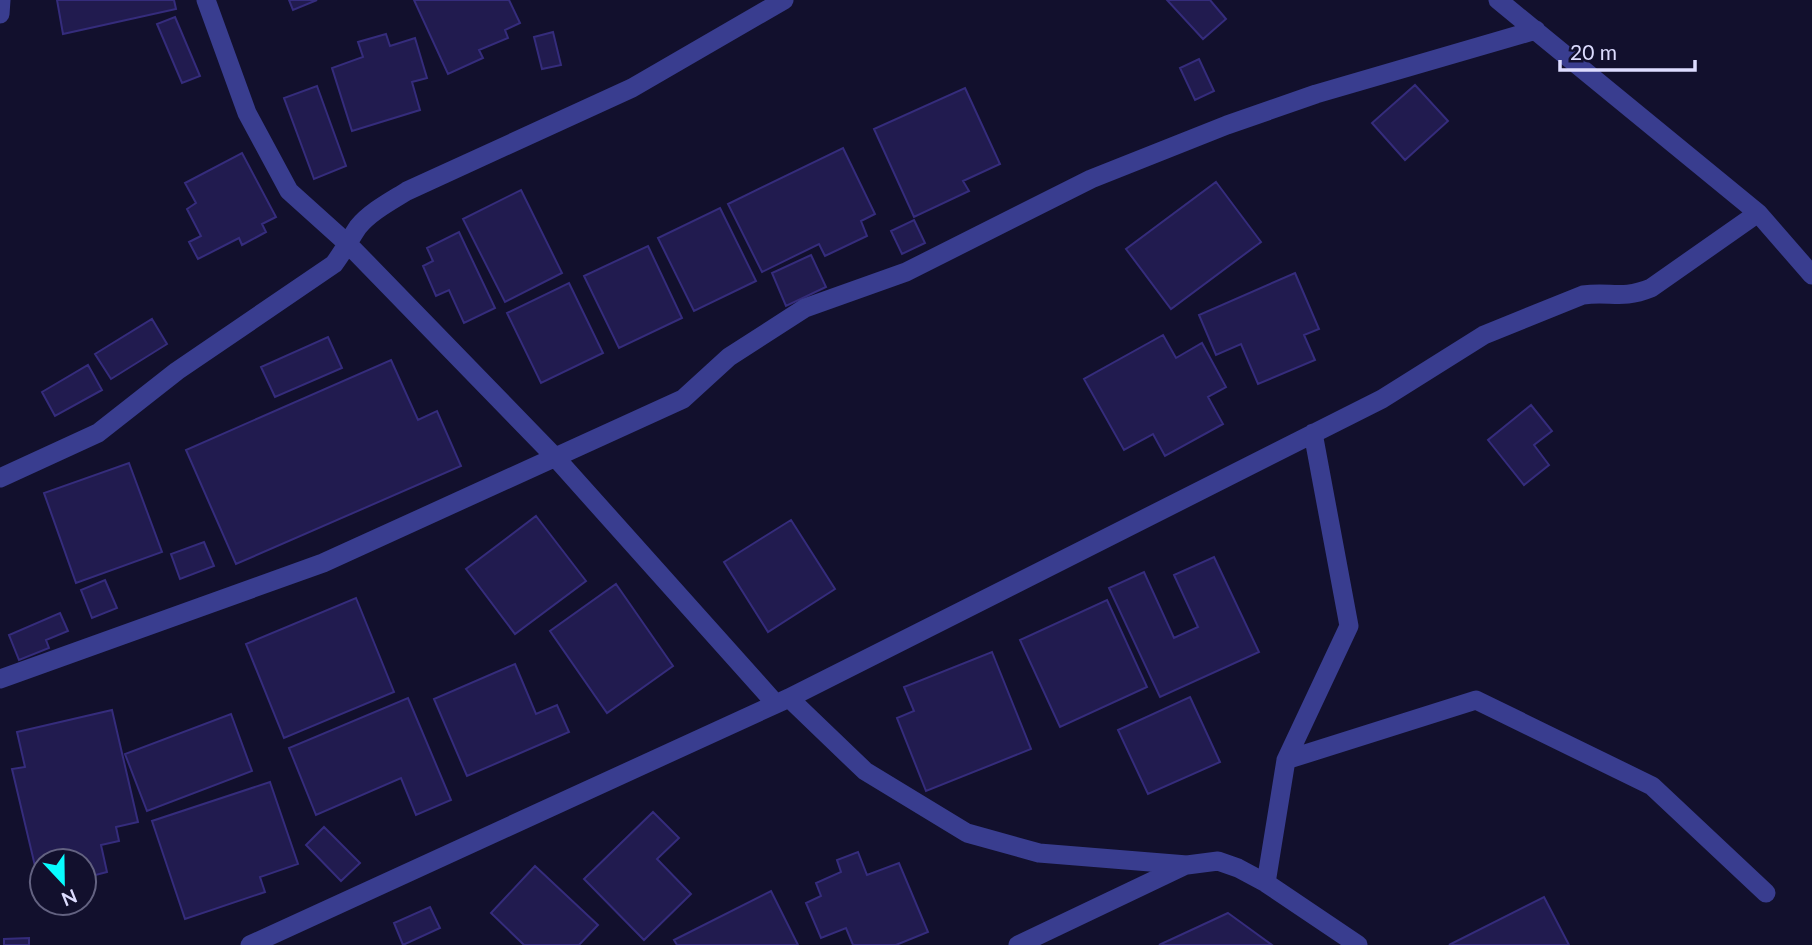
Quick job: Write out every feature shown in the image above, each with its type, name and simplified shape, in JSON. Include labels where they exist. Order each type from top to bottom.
[{"type":"street","points":[[0,13],[1,0]]},
{"type":"street","points":[[206,0],[247,113],[289,191],[349,245],[555,457],[783,701],[865,771],[967,832],[1039,853],[1187,864],[1218,861],[1238,868],[1266,883],[1358,945]]},
{"type":"street","points":[[0,478],[97,433],[177,372],[334,264],[359,227],[380,208],[407,191],[632,88],[784,0]]},
{"type":"street","points":[[1499,0],[1758,213],[1812,275]]},
{"type":"street","points":[[0,679],[323,563],[683,399],[729,357],[805,308],[906,272],[1091,179],[1227,125],[1316,94],[1536,30]]},
{"type":"street","points":[[250,945],[783,701],[1382,399],[1484,335],[1583,295],[1598,293],[1619,296],[1651,288],[1758,213]]},
{"type":"street","points":[[1266,883],[1286,760],[1349,626],[1313,433]]},
{"type":"street","points":[[1286,760],[1476,700],[1652,786],[1766,893]]},
{"type":"street","points":[[1018,945],[1187,864]]},
{"type":"building","points":[[57,0],[174,0],[176,9],[63,34]]},
{"type":"building","points":[[289,0],[317,0],[293,10]]},
{"type":"building","points":[[414,0],[509,0],[520,23],[505,30],[508,38],[479,50],[483,58],[448,74]]},
{"type":"building","points":[[1167,0],[1210,0],[1226,19],[1203,39]]},
{"type":"building","points":[[175,17],[200,76],[182,83],[157,24]]},
{"type":"building","points":[[553,32],[561,65],[542,69],[534,37]]},
{"type":"building","points":[[386,34],[390,46],[415,38],[427,78],[412,82],[420,110],[352,131],[332,68],[363,57],[358,42]]},
{"type":"building","points":[[1199,59],[1214,91],[1195,100],[1180,68]]},
{"type":"building","points":[[1415,85],[1448,121],[1405,160],[1372,123]]},
{"type":"building","points":[[317,86],[346,166],[314,179],[284,98]]},
{"type":"building","points":[[965,88],[1000,164],[963,181],[969,191],[914,217],[874,129]]},
{"type":"building","points":[[843,148],[875,214],[861,221],[867,236],[825,256],[819,244],[762,272],[728,204]]},
{"type":"building","points":[[242,153],[276,217],[262,224],[266,232],[242,245],[239,238],[198,259],[189,242],[201,236],[187,209],[196,203],[185,183]]},
{"type":"building","points":[[1216,182],[1261,242],[1171,309],[1126,249]]},
{"type":"building","points":[[521,190],[562,273],[505,302],[463,219]]},
{"type":"building","points":[[720,208],[756,281],[694,311],[658,238]]},
{"type":"building","points":[[914,220],[925,243],[902,254],[891,231]]},
{"type":"building","points":[[459,232],[495,308],[464,323],[449,290],[436,296],[423,266],[433,261],[427,248]]},
{"type":"building","points":[[648,246],[682,318],[619,348],[584,276]]},
{"type":"building","points":[[811,255],[826,287],[786,306],[772,273]]},
{"type":"building","points":[[1295,273],[1319,329],[1304,335],[1315,360],[1258,384],[1241,344],[1216,355],[1199,315]]},
{"type":"building","points":[[569,283],[603,353],[541,383],[507,313]]},
{"type":"building","points":[[152,319],[167,344],[111,379],[95,354]]},
{"type":"building","points":[[1163,335],[1176,358],[1202,343],[1226,387],[1208,397],[1223,424],[1165,456],[1153,434],[1124,450],[1084,379]]},
{"type":"building","points":[[328,337],[342,368],[275,397],[261,367]]},
{"type":"building","points":[[391,360],[418,420],[437,411],[461,466],[236,564],[186,450]]},
{"type":"building","points":[[88,365],[102,390],[55,416],[42,392]]},
{"type":"building","points":[[1531,405],[1552,431],[1534,445],[1549,465],[1524,485],[1488,440]]},
{"type":"building","points":[[129,463],[162,552],[76,583],[44,493]]},
{"type":"building","points":[[536,516],[586,581],[515,634],[466,569]]},
{"type":"building","points":[[791,520],[835,589],[768,632],[724,562]]},
{"type":"building","points":[[204,542],[214,566],[180,579],[171,554]]},
{"type":"building","points":[[1214,557],[1259,652],[1160,697],[1109,588],[1144,572],[1174,638],[1198,627],[1174,575]]},
{"type":"building","points":[[105,580],[117,608],[92,618],[81,590]]},
{"type":"building","points":[[616,584],[673,666],[607,713],[550,631]]},
{"type":"building","points":[[356,598],[394,692],[284,738],[246,644]]},
{"type":"building","points":[[1107,600],[1147,687],[1060,727],[1020,640]]},
{"type":"building","points":[[60,613],[68,631],[46,640],[49,648],[19,660],[9,635]]},
{"type":"building","points":[[992,652],[1031,749],[926,791],[897,718],[914,711],[904,687]]},
{"type":"building","points":[[515,664],[536,714],[557,705],[569,732],[467,776],[434,699]]},
{"type":"building","points":[[1190,697],[1220,762],[1148,794],[1118,730]]},
{"type":"building","points":[[408,698],[451,800],[416,815],[401,778],[316,815],[289,748]]},
{"type":"building","points":[[112,710],[138,822],[116,827],[119,841],[101,845],[107,872],[98,874],[98,847],[30,847],[12,769],[25,767],[17,732]]},
{"type":"building","points":[[231,714],[252,771],[147,811],[125,754]]},
{"type":"building","points":[[270,782],[298,864],[260,877],[265,892],[185,919],[152,821]]},
{"type":"building","points":[[653,812],[679,838],[657,859],[691,894],[644,940],[584,879]]},
{"type":"building","points":[[324,827],[360,863],[341,881],[306,845]]},
{"type":"building","points":[[858,852],[867,875],[899,863],[928,932],[896,945],[853,945],[846,928],[821,938],[806,903],[821,896],[816,883],[841,872],[837,860]]},
{"type":"building","points":[[535,866],[598,925],[579,945],[524,945],[491,913]]},
{"type":"building","points":[[771,891],[798,945],[677,945],[674,940]]},
{"type":"building","points":[[1544,897],[1569,945],[1449,945]]},
{"type":"building","points":[[430,907],[440,928],[403,945],[394,923]]},
{"type":"building","points":[[1228,913],[1272,945],[1159,945]]},
{"type":"building","points":[[29,938],[29,945],[4,945],[4,939]]}]
